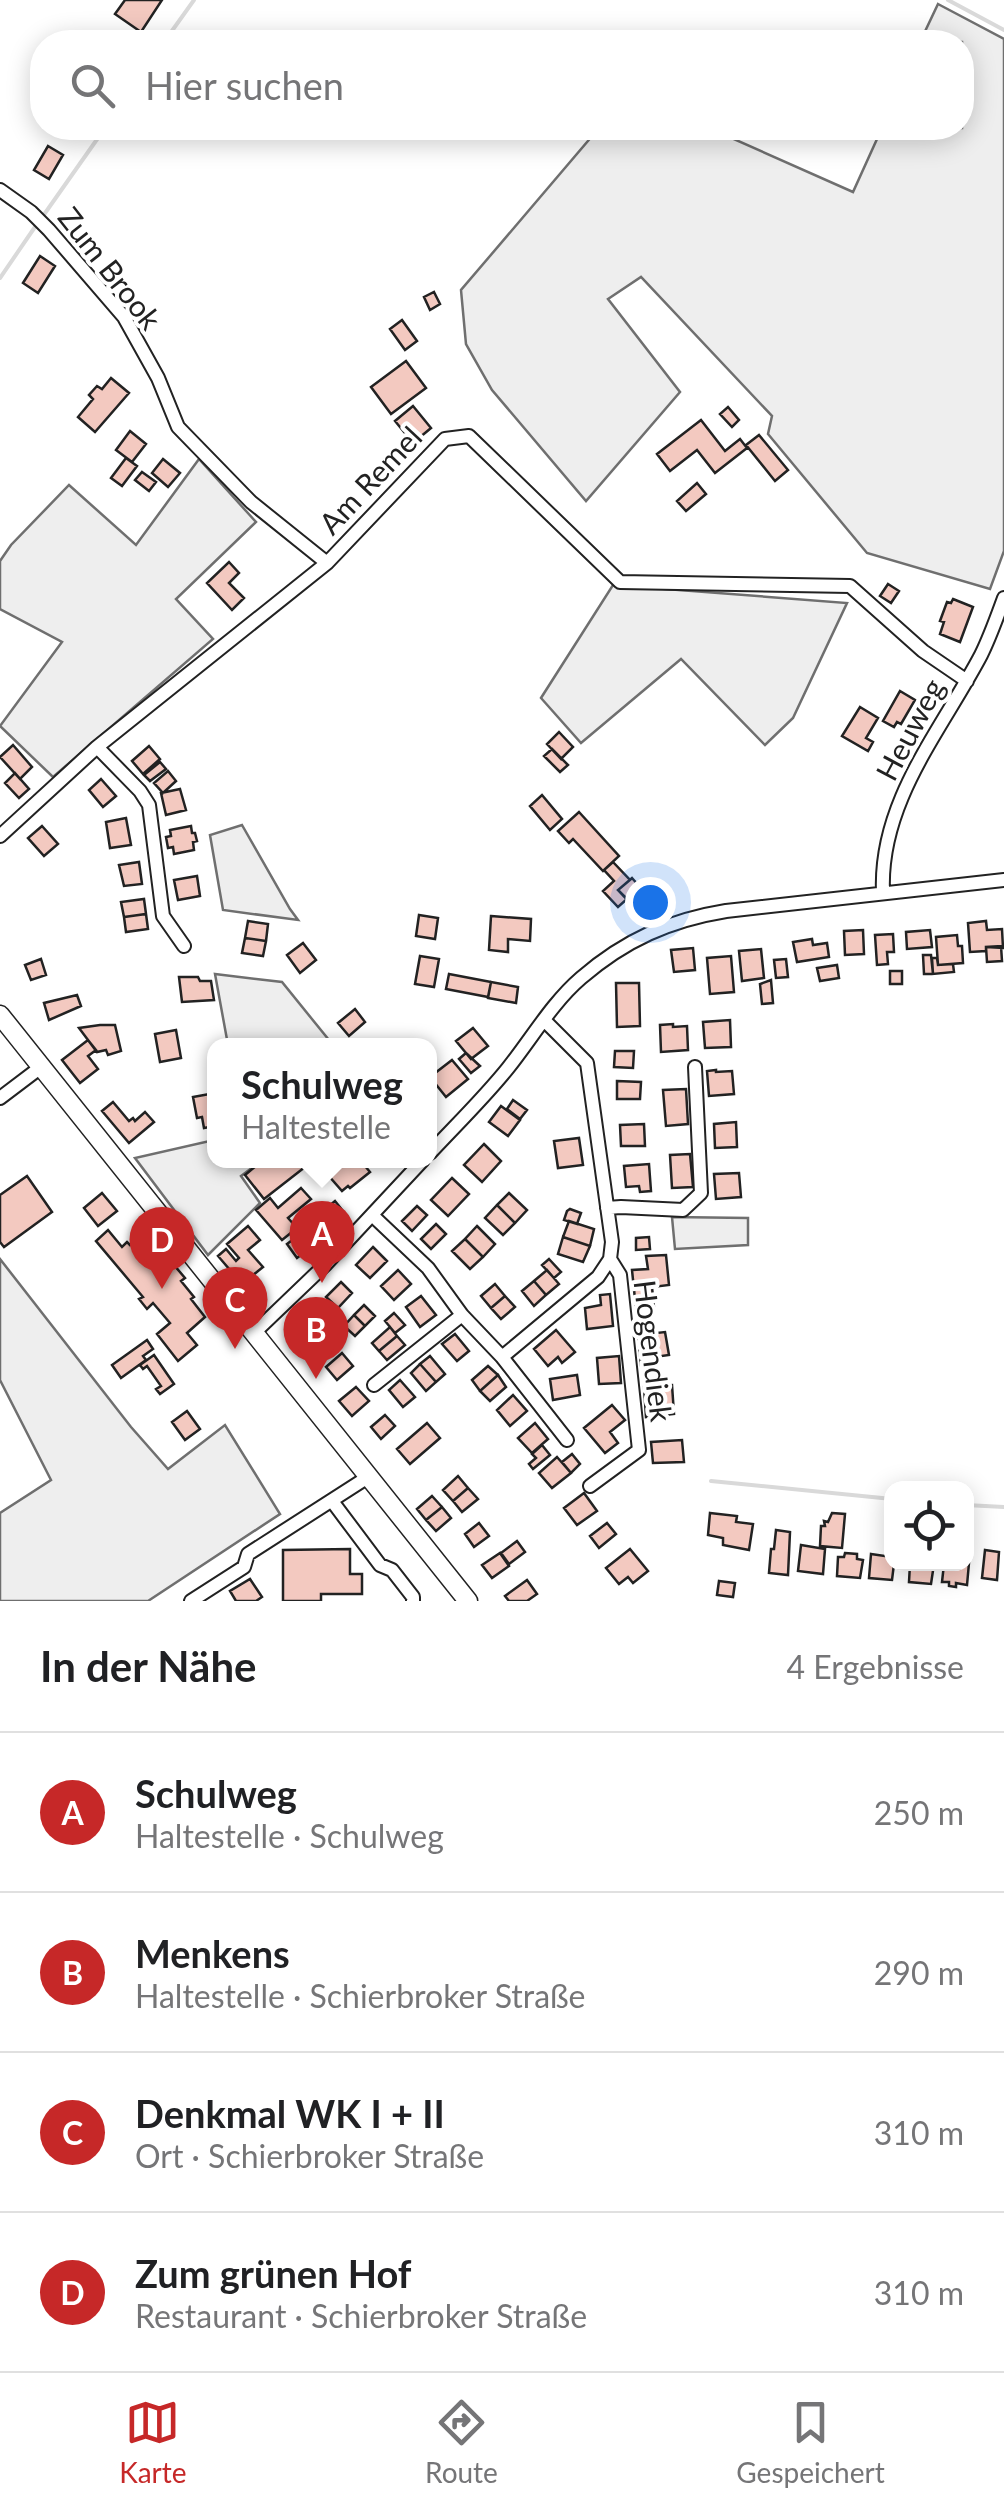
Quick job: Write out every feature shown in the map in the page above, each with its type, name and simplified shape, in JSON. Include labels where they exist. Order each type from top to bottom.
[{"type":"main road","points":[[0,1015],[468,1601]]},
{"type":"street","name":"Zum Brook","points":[[0,190],[50,230],[124,317],[158,378],[178,427],[252,502],[327,563]]},
{"type":"street","name":"Am Remel","points":[[0,836],[97,747],[327,563],[445,439],[469,436],[620,582],[850,586],[923,651],[966,681]]},
{"type":"street","name":"Heuweg","points":[[883,892],[884,861],[893,820],[918,760],[983,651],[1004,598]]},
{"type":"street","points":[[97,747],[149,805],[164,916],[184,946]]},
{"type":"street","points":[[437,1145],[507,1070],[580,979],[660,927],[726,911],[1004,880]]},
{"type":"street","points":[[502,1357],[598,1277],[610,1259],[612,1242],[587,1063],[544,1020]]},
{"type":"street","points":[[0,1098],[42,1067]]},
{"type":"street","points":[[607,1208],[682,1210],[702,1193],[695,1067]]},
{"type":"street","points":[[255,1332],[305,1286],[416,1168]]},
{"type":"street","points":[[372,1216],[428,1268],[462,1315],[502,1357],[567,1440]]},
{"type":"street","name":"Hogendiek","points":[[590,1486],[639,1450],[620,1275],[610,1259]]},
{"type":"street","points":[[374,1385],[462,1315]]},
{"type":"street","points":[[191,1601],[209,1596],[244,1567],[248,1554],[368,1477]]},
{"type":"street","points":[[332,1501],[380,1565],[392,1570],[413,1601]]},
{"type":"shaded area","points":[[938,4],[1004,39],[1004,551],[990,589],[867,553],[768,434],[772,416],[641,277],[608,299],[680,392],[586,501],[492,390],[466,344],[461,290],[589,140],[736,140],[853,192],[877,140],[974,140],[974,30],[926,30]]},
{"type":"shaded area","points":[[199,459],[256,522],[176,599],[213,639],[53,777],[0,726],[62,642],[0,609],[0,561],[69,485],[136,545]]},
{"type":"shaded area","points":[[613,585],[847,603],[793,718],[765,745],[681,659],[581,743],[541,698]]},
{"type":"shaded area","points":[[242,825],[298,920],[223,910],[210,835]]},
{"type":"shaded area","points":[[215,974],[282,982],[327,1038],[227,1038]]},
{"type":"shaded area","points":[[207,1142],[207,1168],[252,1168],[241,1176],[260,1203],[208,1255],[135,1158]]},
{"type":"shaded area","points":[[672,1217],[748,1218],[748,1245],[675,1249]]},
{"type":"shaded area","points":[[0,1259],[168,1469],[225,1425],[280,1514],[148,1601],[0,1601],[0,1513],[51,1480],[0,1380]]},
{"type":"building","points":[[125,0],[162,0],[142,30],[115,14]]},
{"type":"building","points":[[48,146],[63,155],[49,179],[34,170]]},
{"type":"building","points":[[40,256],[55,266],[38,293],[23,283]]},
{"type":"building","points":[[434,292],[440,304],[430,310],[424,297]]},
{"type":"building","points":[[402,320],[417,341],[405,350],[390,329]]},
{"type":"building","points":[[406,361],[426,388],[391,414],[371,387]]},
{"type":"building","points":[[111,378],[129,393],[95,432],[78,417],[93,399],[89,395],[97,386],[102,389]]},
{"type":"building","points":[[413,406],[431,428],[413,443],[395,421]]},
{"type":"building","points":[[728,407],[739,420],[732,427],[720,414]]},
{"type":"building","points":[[701,420],[725,451],[740,439],[747,448],[715,473],[697,450],[670,471],[657,454]]},
{"type":"building","points":[[130,431],[146,444],[132,462],[116,450]]},
{"type":"building","points":[[759,435],[788,470],[775,481],[746,445]]},
{"type":"building","points":[[126,458],[137,466],[122,486],[111,478]]},
{"type":"building","points":[[163,459],[180,473],[168,487],[152,473]]},
{"type":"building","points":[[142,472],[156,482],[149,491],[135,480]]},
{"type":"building","points":[[697,483],[706,494],[686,511],[677,501]]},
{"type":"building","points":[[229,562],[239,573],[229,583],[244,598],[232,610],[207,583]]},
{"type":"building","points":[[888,584],[899,591],[891,603],[880,596]]},
{"type":"building","points":[[953,599],[973,607],[960,642],[940,634],[947,602]]},
{"type":"building","points":[[900,691],[915,700],[901,724],[897,722],[894,727],[883,721]]},
{"type":"building","points":[[860,707],[878,718],[866,738],[873,742],[868,751],[842,736]]},
{"type":"building","points":[[559,732],[573,747],[561,759],[547,744]]},
{"type":"building","points":[[13,745],[32,767],[20,779],[0,757]]},
{"type":"building","points":[[149,746],[160,759],[143,774],[132,761]]},
{"type":"building","points":[[552,749],[568,765],[560,772],[544,756]]},
{"type":"building","points":[[160,762],[166,769],[150,781],[144,775]]},
{"type":"building","points":[[168,771],[176,781],[163,793],[154,783]]},
{"type":"building","points":[[15,773],[29,789],[19,798],[5,783]]},
{"type":"building","points":[[101,779],[116,796],[103,807],[89,790]]},
{"type":"building","points":[[180,789],[186,810],[166,815],[161,793]]},
{"type":"building","points":[[542,795],[562,819],[550,830],[530,806]]},
{"type":"building","points":[[579,812],[619,856],[603,871],[573,839],[569,843],[558,831]]},
{"type":"building","points":[[126,818],[131,845],[110,848],[106,822]]},
{"type":"building","points":[[42,826],[58,844],[44,856],[28,838]]},
{"type":"building","points":[[191,826],[197,841],[193,842],[194,850],[174,854],[166,837],[171,836],[170,830]]},
{"type":"building","points":[[139,862],[142,884],[124,886],[119,865]]},
{"type":"building","points":[[613,862],[630,880],[618,890],[627,899],[618,907],[603,891],[614,881],[604,870]]},
{"type":"building","points":[[197,876],[200,896],[178,900],[174,880]]},
{"type":"building","points":[[632,878],[647,895],[634,907],[618,890]]},
{"type":"building","points":[[144,899],[146,914],[124,917],[121,902]]},
{"type":"building","points":[[146,914],[148,929],[126,932],[124,917]]},
{"type":"building","points":[[419,915],[438,918],[435,939],[416,936]]},
{"type":"building","points":[[491,916],[531,919],[530,941],[508,939],[508,952],[489,950]]},
{"type":"building","points":[[248,921],[268,924],[266,941],[245,938]]},
{"type":"building","points":[[986,921],[987,930],[1002,929],[1003,948],[986,947],[986,951],[970,952],[968,923]]},
{"type":"building","points":[[863,930],[864,954],[845,955],[844,931]]},
{"type":"building","points":[[930,930],[932,947],[907,949],[906,932]]},
{"type":"building","points":[[893,934],[894,952],[887,952],[888,964],[877,965],[875,935]]},
{"type":"building","points":[[957,935],[963,963],[938,965],[936,937]]},
{"type":"building","points":[[245,938],[266,941],[263,956],[242,953]]},
{"type":"building","points":[[812,939],[813,945],[827,943],[829,957],[797,962],[793,942]]},
{"type":"building","points":[[303,943],[316,960],[300,973],[287,955]]},
{"type":"building","points":[[1001,946],[1002,961],[987,962],[986,947]]},
{"type":"building","points":[[693,948],[695,970],[674,972],[671,950]]},
{"type":"building","points":[[761,949],[764,978],[742,981],[739,951]]},
{"type":"building","points":[[923,955],[931,955],[933,974],[924,974]]},
{"type":"building","points":[[420,956],[439,959],[434,987],[415,984]]},
{"type":"building","points":[[731,956],[734,992],[710,994],[707,958]]},
{"type":"building","points":[[932,958],[937,958],[938,965],[953,964],[954,972],[933,974]]},
{"type":"building","points":[[41,959],[46,975],[31,980],[25,965]]},
{"type":"building","points":[[786,959],[788,977],[776,978],[774,960]]},
{"type":"building","points":[[837,965],[839,978],[820,981],[817,968]]},
{"type":"building","points":[[890,971],[902,971],[902,984],[890,984]]},
{"type":"building","points":[[449,974],[491,982],[488,997],[446,989]]},
{"type":"building","points":[[179,977],[211,981],[214,1000],[182,1002]]},
{"type":"building","points":[[771,980],[773,1003],[762,1004],[760,984]]},
{"type":"building","points":[[491,982],[518,987],[516,1003],[488,998]]},
{"type":"building","points":[[616,983],[639,983],[640,1026],[617,1027]]},
{"type":"building","points":[[77,995],[81,1006],[49,1020],[44,1003]]},
{"type":"building","points":[[355,1009],[365,1022],[349,1036],[338,1023]]},
{"type":"building","points":[[730,1020],[731,1047],[705,1048],[703,1022]]},
{"type":"building","points":[[115,1025],[121,1051],[108,1055],[106,1050],[97,1052],[79,1028]]},
{"type":"building","points":[[660,1025],[687,1026],[688,1050],[661,1052]]},
{"type":"building","points":[[473,1028],[488,1046],[471,1059],[456,1041]]},
{"type":"building","points":[[176,1030],[181,1058],[160,1062],[155,1034]]},
{"type":"building","points":[[88,1040],[96,1050],[88,1056],[98,1069],[80,1083],[62,1060]]},
{"type":"building","points":[[615,1051],[634,1051],[633,1068],[614,1067]]},
{"type":"building","points":[[466,1053],[480,1066],[471,1073],[459,1059]]},
{"type":"building","points":[[452,1060],[468,1079],[446,1097],[437,1086],[437,1072]]},
{"type":"building","points":[[707,1071],[732,1071],[734,1094],[709,1096]]},
{"type":"building","points":[[617,1081],[641,1082],[640,1099],[617,1099]]},
{"type":"building","points":[[686,1089],[688,1124],[666,1126],[663,1090]]},
{"type":"building","points":[[207,1094],[207,1127],[202,1117],[197,1118],[193,1097]]},
{"type":"building","points":[[513,1100],[527,1110],[520,1119],[507,1109]]},
{"type":"building","points":[[113,1102],[129,1121],[145,1112],[154,1122],[129,1143],[102,1111]]},
{"type":"building","points":[[501,1106],[520,1120],[508,1136],[489,1122]]},
{"type":"building","points":[[736,1122],[737,1147],[715,1148],[714,1124]]},
{"type":"building","points":[[644,1124],[645,1146],[621,1146],[620,1125]]},
{"type":"building","points":[[579,1138],[583,1165],[558,1168],[554,1141]]},
{"type":"building","points":[[484,1144],[501,1161],[482,1182],[464,1165]]},
{"type":"building","points":[[690,1154],[693,1187],[672,1188],[670,1155]]},
{"type":"building","points":[[649,1164],[651,1191],[640,1192],[639,1186],[626,1187],[624,1166]]},
{"type":"building","points":[[253,1168],[304,1168],[264,1199],[245,1175]]},
{"type":"building","points":[[334,1168],[367,1168],[370,1172],[342,1191],[328,1175]]},
{"type":"building","points":[[739,1173],[741,1197],[716,1199],[714,1174]]},
{"type":"building","points":[[27,1176],[52,1212],[4,1247],[0,1242],[0,1195]]},
{"type":"building","points":[[452,1178],[469,1194],[448,1216],[431,1200]]},
{"type":"building","points":[[301,1188],[311,1199],[288,1218],[297,1228],[282,1240],[256,1210],[270,1198],[278,1208]]},
{"type":"building","points":[[102,1193],[117,1211],[98,1226],[84,1208]]},
{"type":"building","points":[[509,1193],[527,1210],[515,1223],[497,1205]]},
{"type":"building","points":[[335,1201],[347,1216],[329,1230],[317,1216]]},
{"type":"building","points":[[497,1205],[515,1223],[503,1235],[485,1218]]},
{"type":"building","points":[[417,1206],[427,1215],[412,1231],[402,1221]]},
{"type":"building","points":[[570,1209],[581,1213],[577,1224],[564,1220]]},
{"type":"building","points":[[320,1219],[326,1228],[316,1235],[320,1240],[297,1258],[287,1244]]},
{"type":"building","points":[[569,1221],[594,1229],[590,1246],[563,1237]]},
{"type":"building","points":[[436,1224],[446,1234],[431,1249],[421,1239]]},
{"type":"building","points":[[248,1226],[260,1240],[248,1250],[263,1267],[242,1284],[218,1256],[226,1249],[236,1261],[239,1258],[227,1244]]},
{"type":"building","points":[[477,1226],[495,1244],[483,1257],[465,1239]]},
{"type":"building","points":[[108,1230],[122,1247],[146,1232],[185,1278],[181,1281],[205,1317],[187,1333],[197,1345],[178,1361],[157,1334],[170,1323],[153,1303],[147,1309],[139,1299],[143,1297],[96,1241]]},
{"type":"building","points":[[563,1237],[590,1246],[583,1262],[558,1254]]},
{"type":"building","points":[[649,1237],[650,1249],[636,1250],[636,1238]]},
{"type":"building","points":[[465,1239],[483,1257],[470,1269],[452,1251]]},
{"type":"building","points":[[373,1247],[387,1261],[370,1278],[356,1265]]},
{"type":"building","points":[[666,1255],[669,1285],[652,1287],[654,1307],[636,1309],[632,1270],[648,1269],[646,1256]]},
{"type":"building","points":[[549,1259],[561,1272],[554,1278],[542,1265]]},
{"type":"building","points":[[398,1270],[411,1284],[394,1300],[381,1286]]},
{"type":"building","points":[[547,1270],[559,1284],[546,1295],[534,1281]]},
{"type":"building","points":[[534,1281],[546,1295],[534,1306],[522,1291]]},
{"type":"building","points":[[341,1282],[352,1293],[338,1308],[326,1297]]},
{"type":"building","points":[[495,1284],[505,1296],[491,1308],[481,1296]]},
{"type":"building","points":[[610,1294],[613,1326],[587,1329],[585,1308],[601,1305],[600,1295]]},
{"type":"building","points":[[421,1296],[436,1315],[420,1327],[406,1307]]},
{"type":"building","points":[[505,1296],[515,1307],[501,1319],[491,1308]]},
{"type":"building","points":[[364,1305],[375,1316],[365,1326],[354,1315]]},
{"type":"building","points":[[394,1313],[405,1325],[395,1333],[385,1321]]},
{"type":"building","points":[[354,1315],[365,1326],[355,1336],[344,1326]]},
{"type":"building","points":[[319,1319],[333,1333],[323,1343],[309,1330]]},
{"type":"building","points":[[390,1327],[397,1336],[379,1351],[372,1343]]},
{"type":"building","points":[[556,1330],[575,1352],[562,1363],[558,1357],[548,1366],[534,1349]]},
{"type":"building","points":[[665,1332],[669,1355],[654,1357],[654,1363],[641,1365],[638,1335]]},
{"type":"building","points":[[313,1334],[327,1347],[316,1358],[302,1344]]},
{"type":"building","points":[[455,1334],[469,1351],[457,1361],[442,1344]]},
{"type":"building","points":[[397,1336],[405,1345],[387,1360],[379,1351]]},
{"type":"building","points":[[147,1340],[153,1349],[143,1356],[146,1360],[121,1378],[112,1365]]},
{"type":"building","points":[[342,1353],[353,1366],[337,1380],[326,1367]]},
{"type":"building","points":[[154,1355],[174,1384],[160,1394],[156,1389],[161,1386],[147,1366],[143,1369],[140,1365]]},
{"type":"building","points":[[430,1356],[445,1374],[436,1382],[420,1364]]},
{"type":"building","points":[[619,1356],[621,1383],[599,1384],[597,1358]]},
{"type":"building","points":[[420,1364],[436,1382],[426,1391],[411,1373]]},
{"type":"building","points":[[488,1366],[498,1375],[480,1391],[472,1380]]},
{"type":"building","points":[[498,1375],[506,1387],[490,1401],[480,1391]]},
{"type":"building","points":[[577,1375],[580,1395],[553,1400],[550,1379]]},
{"type":"building","points":[[400,1380],[415,1397],[403,1407],[389,1390]]},
{"type":"building","points":[[672,1385],[674,1414],[646,1417],[644,1387]]},
{"type":"building","points":[[356,1387],[369,1401],[352,1416],[339,1401]]},
{"type":"building","points":[[513,1395],[527,1411],[510,1426],[497,1410]]},
{"type":"building","points":[[612,1405],[625,1420],[610,1432],[618,1443],[605,1453],[584,1428]]},
{"type":"building","points":[[187,1411],[200,1429],[185,1440],[172,1422]]},
{"type":"building","points":[[385,1415],[395,1426],[381,1439],[371,1427]]},
{"type":"building","points":[[427,1423],[440,1438],[410,1464],[397,1449]]},
{"type":"building","points":[[535,1423],[548,1439],[532,1453],[518,1438]]},
{"type":"building","points":[[682,1440],[684,1462],[653,1463],[651,1442]]},
{"type":"building","points":[[542,1445],[550,1455],[533,1469],[529,1464],[536,1458],[532,1454]]},
{"type":"building","points":[[572,1454],[580,1464],[571,1473],[562,1462]]},
{"type":"building","points":[[557,1457],[571,1473],[552,1488],[539,1473]]},
{"type":"building","points":[[458,1476],[468,1488],[453,1501],[443,1490]]},
{"type":"building","points":[[468,1488],[478,1499],[462,1512],[453,1501]]},
{"type":"building","points":[[584,1493],[597,1511],[577,1525],[564,1508]]},
{"type":"building","points":[[432,1496],[442,1507],[426,1520],[417,1509]]},
{"type":"building","points":[[442,1507],[451,1518],[436,1531],[426,1520]]},
{"type":"building","points":[[710,1513],[737,1516],[736,1522],[753,1524],[749,1550],[723,1545],[723,1538],[708,1535]]},
{"type":"building","points":[[832,1513],[845,1514],[842,1548],[820,1546],[821,1526],[825,1526],[824,1521],[828,1522]]},
{"type":"building","points":[[479,1523],[489,1536],[474,1547],[465,1534]]},
{"type":"building","points":[[607,1523],[616,1534],[599,1548],[590,1536]]},
{"type":"building","points":[[776,1530],[790,1532],[788,1575],[769,1573]]},
{"type":"building","points":[[517,1541],[525,1552],[509,1564],[501,1553]]},
{"type":"building","points":[[801,1545],[825,1549],[823,1574],[798,1571]]},
{"type":"building","points":[[350,1549],[350,1574],[362,1574],[362,1594],[321,1594],[321,1601],[283,1601],[283,1550]]},
{"type":"building","points":[[630,1549],[648,1571],[633,1583],[628,1577],[619,1584],[606,1568]]},
{"type":"building","points":[[985,1550],[999,1552],[997,1580],[982,1578]]},
{"type":"building","points":[[500,1553],[509,1566],[492,1578],[482,1565]]},
{"type":"building","points":[[857,1554],[857,1559],[863,1560],[860,1578],[837,1576],[838,1557]]},
{"type":"building","points":[[871,1554],[884,1556],[884,1571],[893,1571],[892,1580],[869,1578]]},
{"type":"building","points":[[910,1571],[933,1571],[931,1584],[909,1582]]},
{"type":"building","points":[[943,1571],[968,1571],[967,1585],[956,1583],[956,1587],[942,1582]]},
{"type":"building","points":[[250,1579],[262,1597],[256,1601],[236,1601],[230,1591]]},
{"type":"building","points":[[527,1580],[537,1594],[527,1601],[509,1601],[505,1596]]},
{"type":"building","points":[[719,1581],[735,1583],[733,1597],[717,1595]]},
{"type":"waterway","points":[[173,30],[194,0]]},
{"type":"waterway","points":[[948,0],[1004,30]]},
{"type":"waterway","points":[[43,216],[97,140]]},
{"type":"waterway","points":[[0,278],[37,224]]},
{"type":"waterway","points":[[711,1481],[884,1498]]},
{"type":"waterway","points":[[974,1505],[1004,1507]]},
{"type":"place","name":"Schulweg","points":[[322,1283]]},
{"type":"place","name":"Zum grünen Hof","points":[[162,1289]]},
{"type":"place","name":"Denkmal WK I + II","points":[[235,1349]]},
{"type":"place","name":"Menkens","points":[[316,1379]]}]
